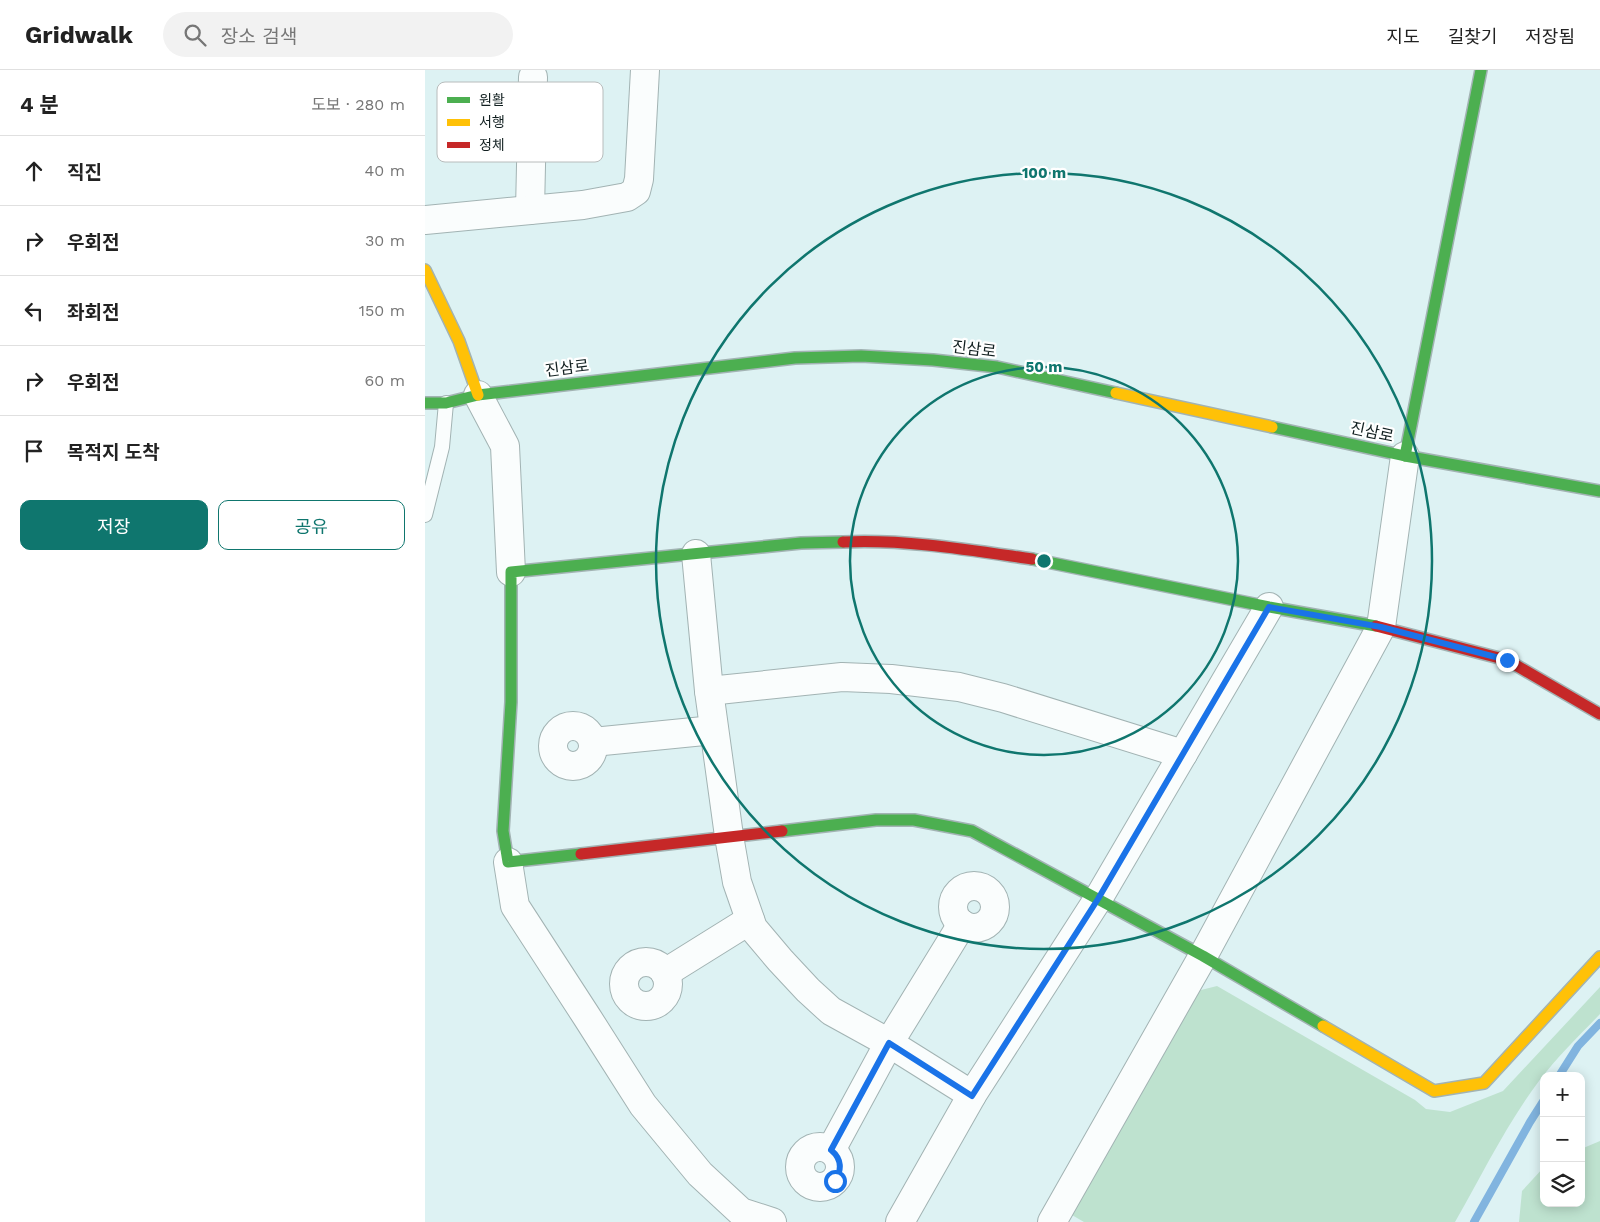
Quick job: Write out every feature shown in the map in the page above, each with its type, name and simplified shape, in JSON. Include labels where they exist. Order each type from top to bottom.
[{"type":"street","points":[[425,220],[583,205],[627,197],[636,191],[639,179],[645,70]]},
{"type":"street","points":[[1052,1222],[1203,956],[1381,627],[1405,456],[1481,70]]},
{"type":"street","points":[[530,210],[532,162]]},
{"type":"street","points":[[425,270],[459,341],[478,395],[505,446],[511,572],[511,702],[503,832],[515,906],[643,1105],[700,1174],[741,1212],[772,1222]]},
{"type":"street","name":"진삼로","points":[[425,403],[446,403],[478,395],[795,358],[861,356],[933,360],[997,367],[1405,456],[1600,491]]},
{"type":"street","points":[[511,572],[801,543],[861,541],[919,544],[1032,559],[1269,607],[1381,627],[1507,660],[1600,714]]},
{"type":"street","points":[[696,554],[709,691],[729,836],[737,882],[753,928],[808,990],[831,1011],[889,1043],[972,1096]]},
{"type":"street","points":[[900,1222],[972,1096],[1098,899],[1269,607]]},
{"type":"street","points":[[709,691],[842,677],[891,678],[959,687],[1003,698],[1183,754]]},
{"type":"street","points":[[593,742],[714,730]]},
{"type":"street","points":[[507,862],[876,820],[914,820],[972,831],[1203,956],[1434,1090],[1484,1083],[1600,957]]},
{"type":"street","points":[[665,973],[750,920]]},
{"type":"street","points":[[831,1150],[889,1043],[962,924]]},
{"type":"lane","points":[[425,515],[442,447],[446,403]]},
{"type":"green space","points":[[1217,986],[1415,1100],[1426,1109],[1450,1112],[1503,1091],[1600,987],[1600,1014],[1546,1072],[1540,1072],[1540,1080],[1505,1133],[1455,1222],[1084,1222],[1065,1211],[1197,991]]},
{"type":"green space","points":[[1600,1141],[1600,1222],[1519,1222],[1522,1191],[1540,1171],[1540,1207],[1585,1207],[1585,1147]]},
{"type":"waterway","points":[[1562,1072],[1578,1046],[1600,1023]]},
{"type":"waterway","points":[[1474,1222],[1540,1106]]},
{"type":"traffic: fast","points":[[1405,456],[1481,70]]},
{"type":"traffic: fast","points":[[425,403],[446,403],[478,395],[795,358],[861,356],[933,360],[997,367],[1116,393]]},
{"type":"traffic: fast","points":[[1272,427],[1405,456],[1600,491]]},
{"type":"traffic: fast","points":[[581,854],[508,862],[503,831],[511,702],[511,572],[801,543],[843,542]]},
{"type":"traffic: fast","points":[[1032,559],[1269,607],[1376,626]]},
{"type":"traffic: fast","points":[[782,831],[876,820],[914,820],[972,831],[1203,956],[1323,1026]]},
{"type":"traffic: slow","points":[[425,270],[459,341],[478,395]]},
{"type":"traffic: slow","points":[[1116,393],[1272,427]]},
{"type":"traffic: slow","points":[[1323,1026],[1434,1091],[1484,1083],[1600,957]]},
{"type":"traffic: jam","points":[[843,542],[914,544],[1032,559]]},
{"type":"traffic: jam","points":[[1376,626],[1507,660],[1600,714]]},
{"type":"traffic: jam","points":[[581,854],[782,831]]},
{"type":"route","points":[[835,1181],[840,1169],[840,1163],[831,1150],[889,1043],[972,1096],[1098,899],[1269,607],[1381,627],[1507,660]]}]
